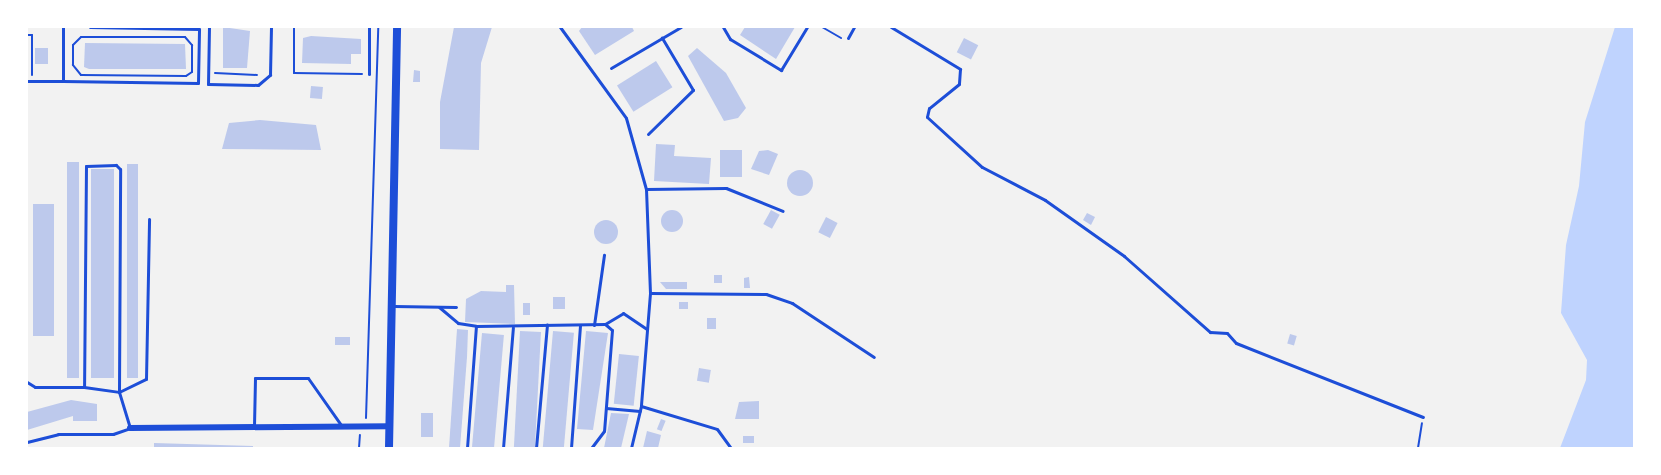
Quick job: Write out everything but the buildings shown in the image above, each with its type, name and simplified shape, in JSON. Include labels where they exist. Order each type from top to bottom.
[{"type":"street","points":[[389,448],[397,27]]},
{"type":"street","points":[[130,428],[390,426]]},
{"type":"lane","points":[[63,27],[63,81]]},
{"type":"lane","points":[[27,81],[198,83],[199,29],[90,27]]},
{"type":"lane","points":[[209,27],[208,84],[258,85],[270,75],[271,27]]},
{"type":"lane","points":[[369,27],[369,74]]},
{"type":"lane","points":[[560,27],[626,118],[646,189],[650,293],[641,406],[631,448]]},
{"type":"lane","points":[[610,68],[681,27]]},
{"type":"lane","points":[[723,27],[730,39],[781,70],[807,27]]},
{"type":"lane","points":[[848,38],[854,27]]},
{"type":"lane","points":[[891,27],[960,69],[960,84],[929,108],[927,117],[982,167],[1045,201],[1124,256],[1210,332],[1227,333],[1236,343],[1423,417]]},
{"type":"lane","points":[[648,134],[693,90],[662,38]]},
{"type":"lane","points":[[27,442],[58,434],[113,434],[130,428],[119,392],[117,165],[88,165],[85,169],[84,387]]},
{"type":"lane","points":[[646,189],[726,188],[783,210]]},
{"type":"lane","points":[[27,382],[35,387],[84,387],[119,392],[146,379],[149,219]]},
{"type":"lane","points":[[594,325],[604,255]]},
{"type":"lane","points":[[650,293],[772,296],[874,357]]},
{"type":"lane","points":[[392,306],[456,308]]},
{"type":"lane","points":[[439,307],[458,323],[476,326],[594,325],[605,324],[623,313],[647,329]]},
{"type":"lane","points":[[536,448],[547,324]]},
{"type":"lane","points":[[591,448],[604,431],[613,334],[605,324]]},
{"type":"lane","points":[[572,448],[580,325]]},
{"type":"lane","points":[[467,448],[476,326]]},
{"type":"lane","points":[[503,448],[513,327]]},
{"type":"lane","points":[[254,427],[255,378],[308,378],[342,427]]},
{"type":"lane","points":[[641,406],[717,429],[731,448]]},
{"type":"lane","points":[[606,408],[640,411]]},
{"type":"path","points":[[294,27],[294,73],[364,74],[364,62]]},
{"type":"path","points":[[359,448],[362,427],[378,27]]},
{"type":"path","points":[[822,27],[848,38]]},
{"type":"path","points":[[27,35],[33,35],[32,76]]},
{"type":"path","points":[[81,37],[185,38],[192,45],[189,76],[81,75],[73,65],[73,45],[81,37]]},
{"type":"path","points":[[213,69],[219,75],[257,75],[262,69]]},
{"type":"path","points":[[1418,448],[1423,417]]},
{"type":"water","points":[[1615,27],[1634,27],[1634,448],[1560,448],[1586,380],[1587,360],[1561,313],[1566,245],[1579,186],[1585,122]]}]
